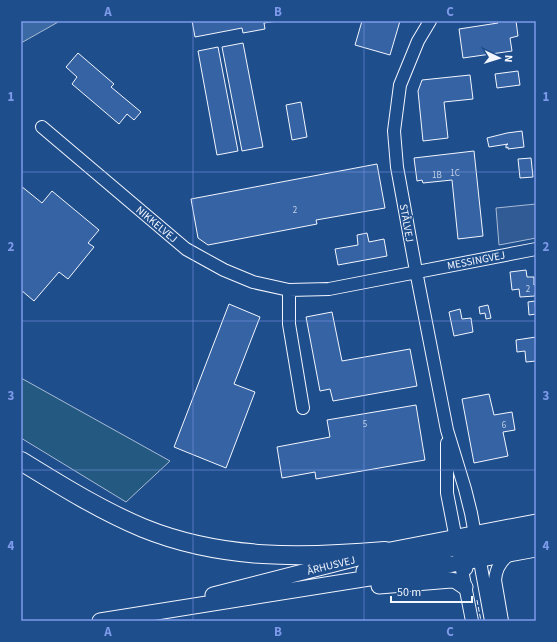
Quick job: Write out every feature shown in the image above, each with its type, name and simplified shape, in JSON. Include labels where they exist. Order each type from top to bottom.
[{"type":"highway","points":[[21,461],[110,513],[144,528],[187,542],[268,555],[334,556],[385,552]]},
{"type":"main road","name":"ÅRHUSVEJ","points":[[128,616],[385,552],[468,546],[536,522]]},
{"type":"main road","points":[[286,592],[468,546],[536,534]]},
{"type":"main road","name":"ÅRHUSVEJ","points":[[468,546],[509,555],[536,549]]},
{"type":"main road","points":[[286,592],[451,580],[456,581],[465,587],[468,546]]},
{"type":"main road","name":"ÅRHUSVEJ","points":[[100,621],[286,592]]},
{"type":"street","name":"STÅLVEJ","points":[[430,21],[418,41],[400,84],[394,131],[398,167],[416,271],[446,430],[465,489],[468,546]]},
{"type":"street","name":"NIKKELVEJ","points":[[42,127],[186,248],[224,270],[253,282],[289,290],[329,289],[416,271]]},
{"type":"street","name":"MESSINGVEJ","points":[[416,271],[536,249]]},
{"type":"street","points":[[289,290],[290,324],[303,408]]},
{"type":"street","name":"STÅLVEJ","points":[[446,430],[447,492],[468,546]]},
{"type":"street","points":[[468,546],[491,621]]},
{"type":"street","points":[[502,621],[496,591],[495,574],[501,562],[509,555]]},
{"type":"street","points":[[465,587],[472,621]]},
{"type":"shaded area","points":[[21,21],[60,21],[21,43]]},
{"type":"shaded area","points":[[536,204],[536,238],[499,245],[496,208]]},
{"type":"shaded area","points":[[21,378],[170,461],[126,502],[21,438]]},
{"type":"building","points":[[192,21],[277,21],[264,23],[265,29],[243,33],[242,28],[195,37]]},
{"type":"building","points":[[362,21],[400,21],[390,55],[355,45]]},
{"type":"building","points":[[498,21],[516,21],[518,36],[510,38],[512,51],[463,58],[459,29],[498,23]]},
{"type":"building","points":[[243,43],[263,147],[242,151],[222,47]]},
{"type":"building","points":[[218,47],[238,151],[217,155],[198,51]]},
{"type":"building","points":[[78,53],[114,84],[111,87],[141,112],[134,120],[127,114],[119,124],[72,84],[77,77],[66,67]]},
{"type":"building","points":[[518,71],[520,85],[497,88],[495,74]]},
{"type":"building","points":[[470,75],[473,99],[444,102],[448,138],[423,141],[418,91],[422,80]]},
{"type":"building","points":[[301,102],[307,137],[292,140],[286,105]]},
{"type":"building","points":[[522,131],[524,147],[508,149],[508,147],[506,148],[506,145],[508,144],[489,147],[487,138]]},
{"type":"building","points":[[474,151],[483,236],[458,239],[452,180],[423,183],[422,180],[417,181],[414,158]]},
{"type":"building","points":[[531,158],[533,177],[520,178],[518,159]]},
{"type":"building","points":[[377,164],[385,208],[316,220],[317,224],[208,245],[198,238],[191,199]]},
{"type":"building","points":[[21,186],[42,203],[52,191],[99,230],[88,243],[94,247],[68,279],[59,272],[34,301],[21,290]]},
{"type":"building","points":[[367,233],[369,242],[384,239],[387,256],[338,265],[335,249],[358,245],[357,235]]},
{"type":"building","points":[[526,270],[527,277],[534,277],[534,285],[536,285],[535,296],[520,297],[519,289],[512,290],[510,272]]},
{"type":"building","points":[[535,301],[536,314],[529,315],[528,302]]},
{"type":"building","points":[[229,304],[260,317],[234,384],[255,392],[226,468],[174,447]]},
{"type":"building","points":[[488,305],[491,318],[486,319],[485,313],[480,314],[479,307]]},
{"type":"building","points":[[460,309],[462,319],[471,318],[473,332],[454,336],[449,312]]},
{"type":"building","points":[[332,312],[342,361],[410,349],[417,386],[333,401],[330,389],[320,391],[306,317]]},
{"type":"building","points":[[536,337],[536,361],[526,362],[525,351],[517,352],[516,340]]},
{"type":"building","points":[[489,394],[494,415],[512,412],[515,430],[503,432],[508,456],[474,463],[462,399]]},
{"type":"building","points":[[416,405],[425,460],[316,479],[315,472],[282,478],[277,447],[330,437],[327,420]]},
{"type":"fence","points":[[477,600],[481,621]]}]
